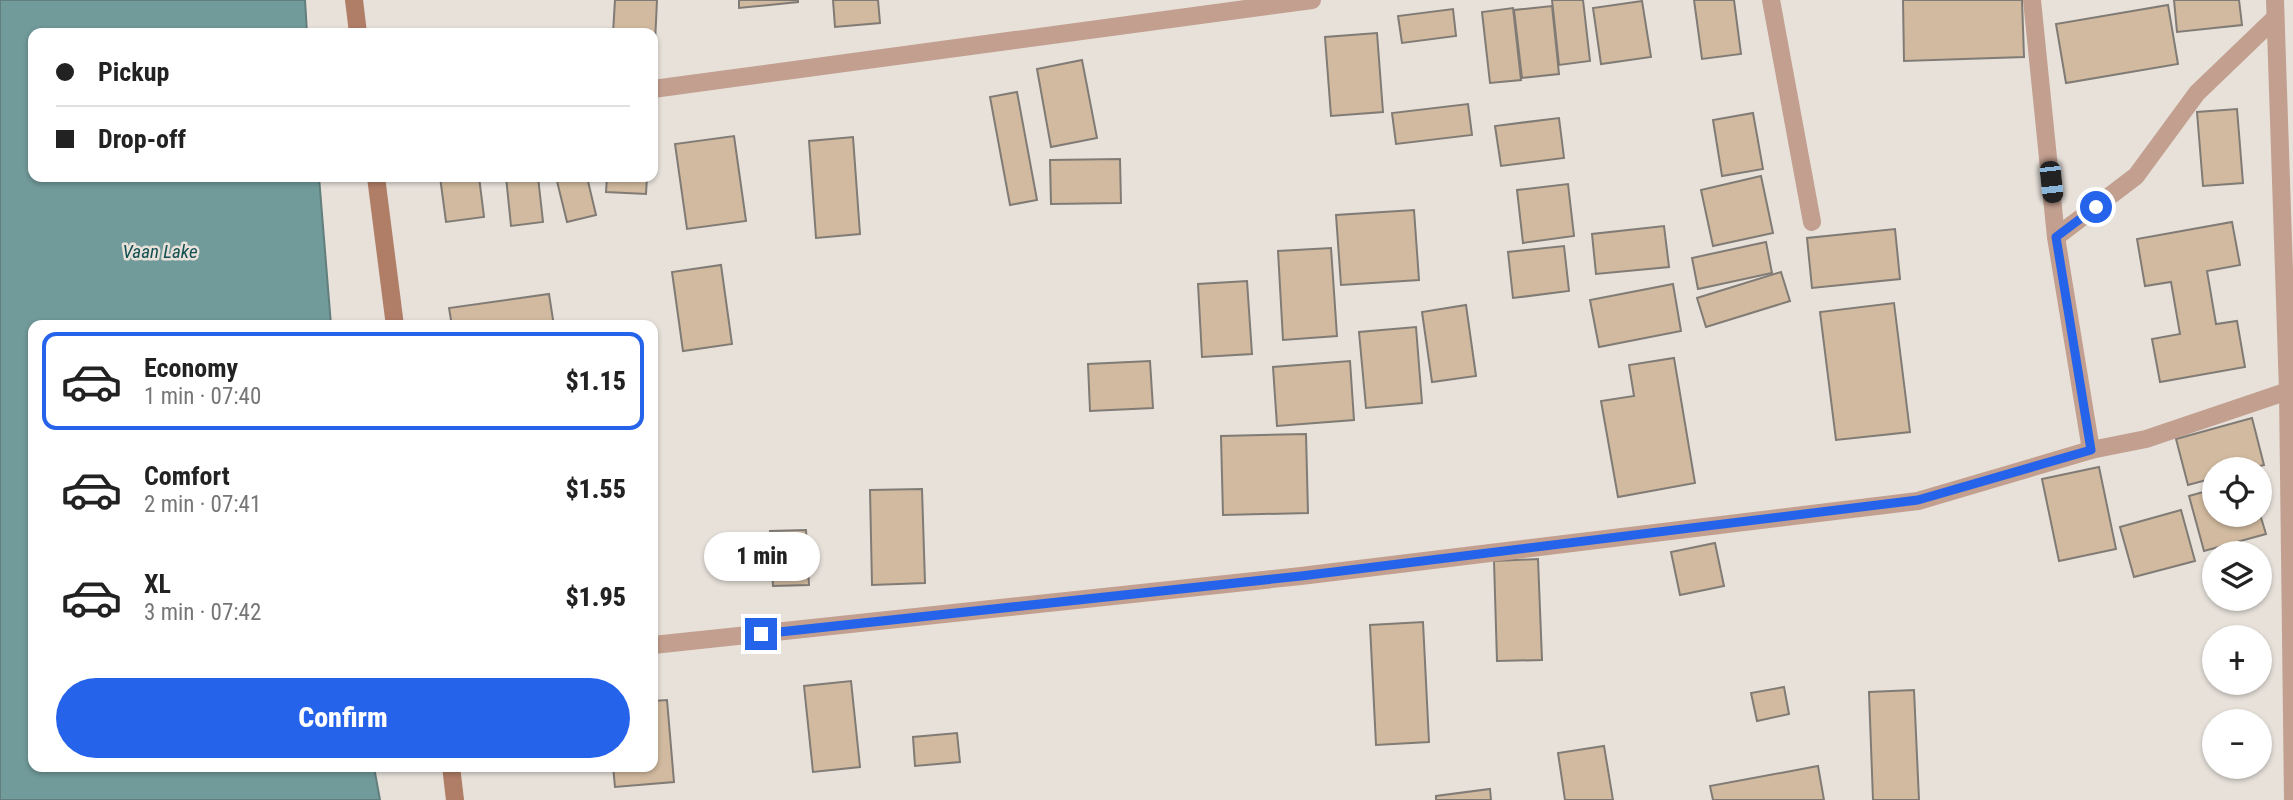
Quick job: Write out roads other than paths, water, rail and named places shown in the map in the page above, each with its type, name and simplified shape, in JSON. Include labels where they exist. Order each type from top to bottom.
[{"type":"street","points":[[354,0],[357,28]]},
{"type":"street","points":[[658,88],[1312,0]]},
{"type":"street","points":[[1771,0],[1812,222]]},
{"type":"street","points":[[2032,0],[2056,237],[2091,450]]},
{"type":"street","points":[[2056,237],[2136,176],[2197,93],[2275,9]]},
{"type":"street","points":[[2275,9],[2288,391],[2293,800]]},
{"type":"street","points":[[377,182],[394,320]]},
{"type":"street","points":[[658,644],[1301,576],[1918,500],[2091,450],[2146,439],[2288,391]]},
{"type":"street","points":[[452,772],[455,800]]},
{"type":"water","name":"Vaan Lake","points":[[0,0],[305,0],[307,28],[28,28],[28,182],[319,182],[331,320],[28,320],[28,772],[375,772],[380,800],[0,800]]}]
